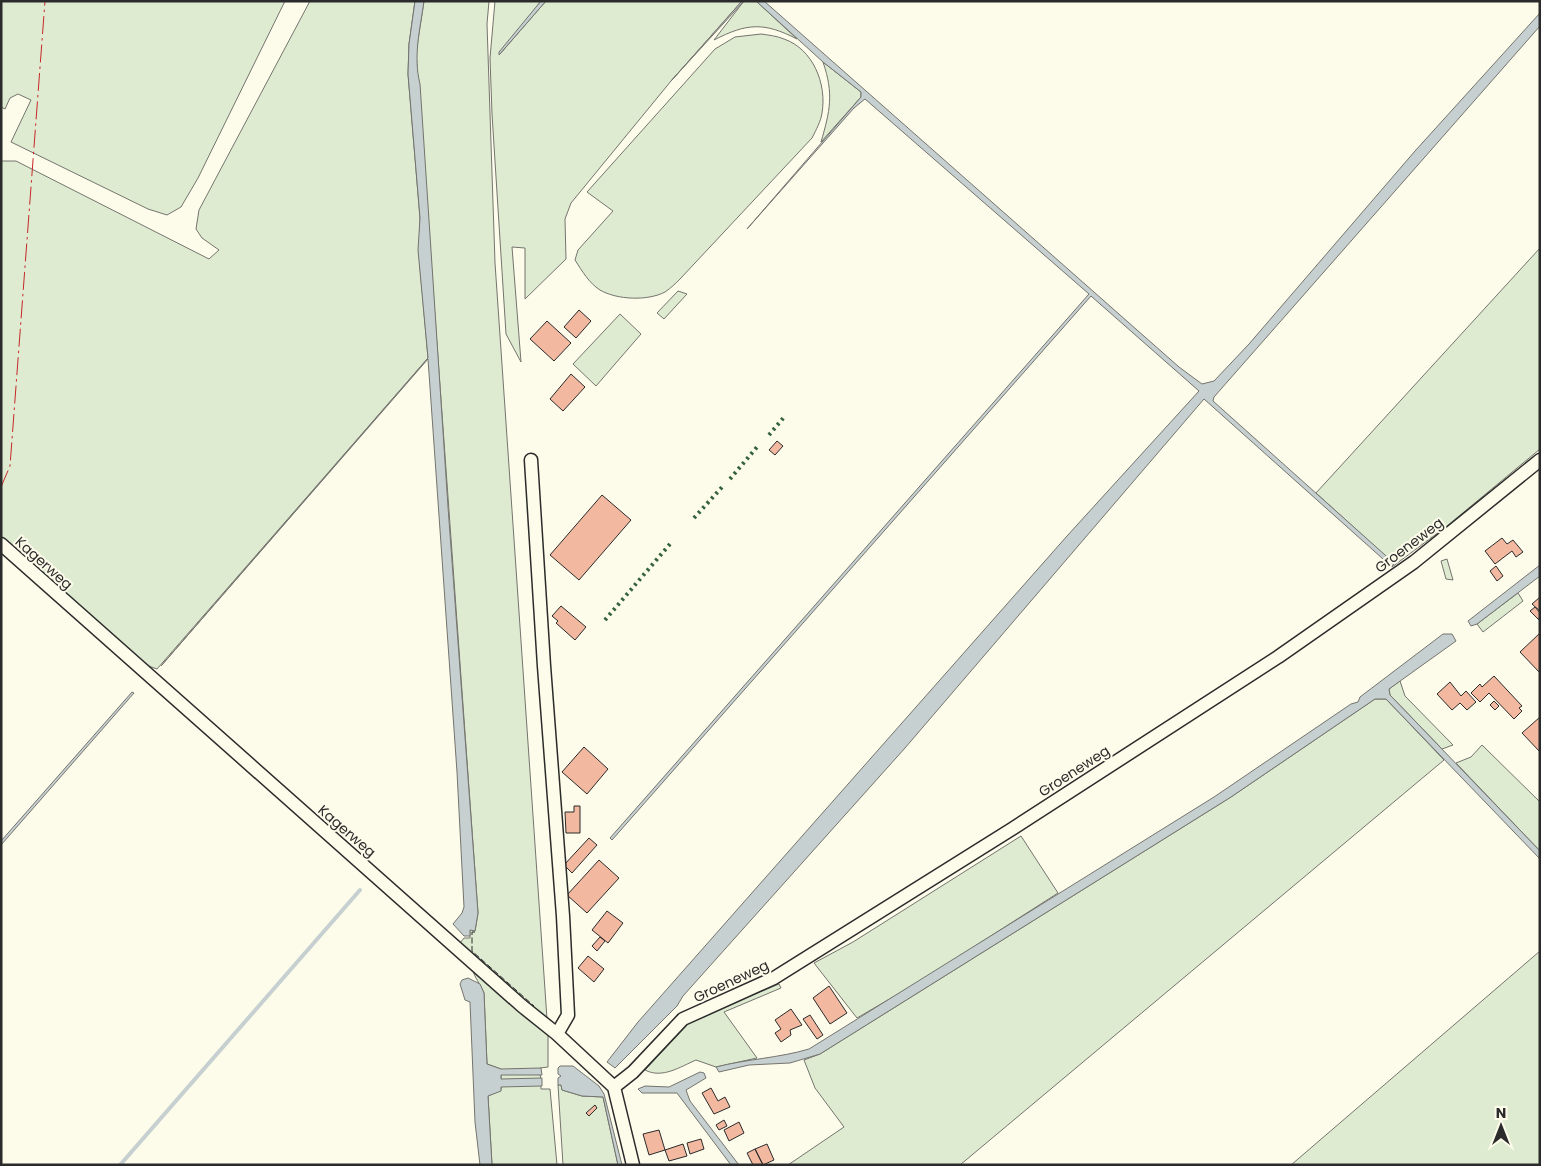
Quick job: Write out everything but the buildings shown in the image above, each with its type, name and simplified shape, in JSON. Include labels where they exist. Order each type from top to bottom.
[{"type":"street","points":[[531,460],[563,916],[568,1014],[557,1034]]},
{"type":"street","name":"Groeneweg","points":[[614,1087],[633,1072],[683,1020],[774,978],[1278,657],[1414,562],[1540,460]]},
{"type":"street","name":"Kagerweg","points":[[1,544],[522,1006],[557,1034],[614,1087]]},
{"type":"street","points":[[614,1087],[633,1165]]},
{"type":"green space","points":[[1,1],[285,1],[198,178],[181,207],[167,215],[148,209],[11,142],[31,100],[18,94],[10,98],[5,109],[1,107]]},
{"type":"green space","points":[[310,1],[415,1],[409,44],[408,74],[420,218],[420,267],[428,358],[157,669],[143,664],[1,538],[1,161],[16,161],[209,259],[219,250],[202,238],[196,229],[199,210]]},
{"type":"green space","points":[[424,1],[489,1],[487,24],[495,263],[547,1019],[529,1006],[460,943],[464,938],[470,938],[470,929],[475,931],[478,913],[416,53]]},
{"type":"green space","points":[[495,1],[541,1],[500,54],[546,1],[742,1],[671,81],[571,203],[565,219],[566,259],[525,299],[525,248],[512,247],[521,362],[506,334],[490,58]]},
{"type":"green space","points":[[744,1],[756,1],[797,39],[765,27],[756,27],[736,30],[714,40]]},
{"type":"green space","points":[[761,34],[778,37],[794,44],[803,51],[816,69],[820,79],[823,102],[821,119],[812,138],[680,279],[665,292],[650,297],[632,298],[615,296],[600,290],[589,280],[575,260],[578,250],[613,211],[587,192],[715,49],[735,37]]},
{"type":"green space","points":[[823,62],[861,92],[861,97],[821,142],[830,102],[829,84]]},
{"type":"green space","points":[[1540,248],[1540,449],[1447,526],[1392,567],[1393,563],[1316,493]]},
{"type":"green space","points":[[678,291],[687,294],[664,319],[657,313]]},
{"type":"green space","points":[[620,314],[641,334],[596,386],[573,364]]},
{"type":"green space","points":[[1447,559],[1453,580],[1446,579],[1441,561]]},
{"type":"green space","points":[[1518,593],[1523,601],[1483,632],[1477,624]]},
{"type":"green space","points":[[1400,681],[1405,696],[1453,745],[1442,749],[1390,695],[1389,689]]},
{"type":"green space","points":[[1375,699],[1386,699],[1444,760],[960,1165],[788,1165],[844,1127],[815,1088],[804,1060],[820,1054],[1231,797]]},
{"type":"green space","points":[[1482,745],[1540,802],[1540,851],[1456,763],[1471,757]]},
{"type":"green space","points":[[1021,836],[1058,893],[922,980],[857,1018],[814,963],[853,942]]},
{"type":"green space","points":[[1540,951],[1540,1165],[1291,1165]]},
{"type":"green space","points":[[472,968],[548,1033],[548,1067],[540,1068],[541,1089],[550,1089],[557,1165],[492,1165],[488,1096],[501,1090],[501,1069],[487,1064],[484,993]]},
{"type":"green space","points":[[779,984],[781,988],[724,1012],[757,1058],[716,1067],[696,1060],[664,1073],[645,1070],[691,1020]]},
{"type":"green space","points":[[558,1085],[561,1085],[562,1090],[582,1096],[603,1097],[618,1165],[563,1165]]},
{"type":"shaded area","points":[[415,1],[424,1],[417,63],[478,913],[475,931],[470,930],[470,936],[464,936],[453,924],[462,913],[464,907],[457,772],[428,359],[161,666],[428,358],[418,250],[420,218],[408,74],[409,44]]},
{"type":"shaded area","points":[[541,1],[546,1],[499,55],[499,52]]},
{"type":"shaded area","points":[[742,1],[744,1],[671,81]]},
{"type":"shaded area","points":[[756,1],[764,1],[1179,367],[1202,384],[1214,381],[1249,344],[1415,151],[1540,13],[1540,26],[1214,397],[1213,401],[1394,563],[1392,567],[1204,399],[905,748],[683,996],[677,1006],[615,1068],[607,1062],[638,1022],[1067,536],[1199,391],[1091,296],[612,840],[610,838],[1089,294],[865,99],[854,108],[747,229],[861,97],[861,92],[823,62]]},
{"type":"shaded area","points":[[1540,565],[1540,576],[1477,624],[1471,626],[1468,621]]},
{"type":"shaded area","points":[[1443,634],[1452,634],[1456,641],[1389,689],[1390,695],[1540,851],[1540,859],[1386,699],[1375,699],[1231,797],[820,1054],[790,1063],[749,1065],[719,1072],[716,1067],[809,1049],[1214,797],[1351,704],[1358,702],[1360,697]]},
{"type":"shaded area","points":[[132,692],[134,693],[1,845],[1,841]]},
{"type":"shaded area","points":[[468,978],[480,984],[484,993],[487,1064],[501,1069],[541,1068],[542,1075],[501,1075],[501,1079],[542,1078],[542,1086],[501,1087],[501,1091],[488,1096],[492,1165],[480,1165],[475,1122],[470,1002],[465,1000],[460,984],[462,980]]},
{"type":"shaded area","points":[[560,1066],[573,1066],[599,1086],[604,1094],[622,1165],[618,1165],[603,1097],[582,1096],[562,1090],[561,1085],[558,1085],[558,1078],[561,1076],[558,1074]]},
{"type":"shaded area","points":[[700,1072],[704,1073],[706,1078],[686,1090],[690,1101],[739,1165],[731,1165],[677,1093],[642,1093],[638,1089],[645,1086],[669,1087]]},
{"type":"waterway","points":[[120,1165],[360,890]]},
{"type":"hedge","points":[[769,435],[785,416]]},
{"type":"hedge","points":[[730,479],[757,447]]},
{"type":"hedge","points":[[694,518],[723,486]]},
{"type":"hedge","points":[[605,620],[670,544]]},
{"type":"fence","points":[[475,932],[472,932],[472,951],[534,1006]]},
{"type":"power","points":[[1,487],[10,466],[45,1]]}]
